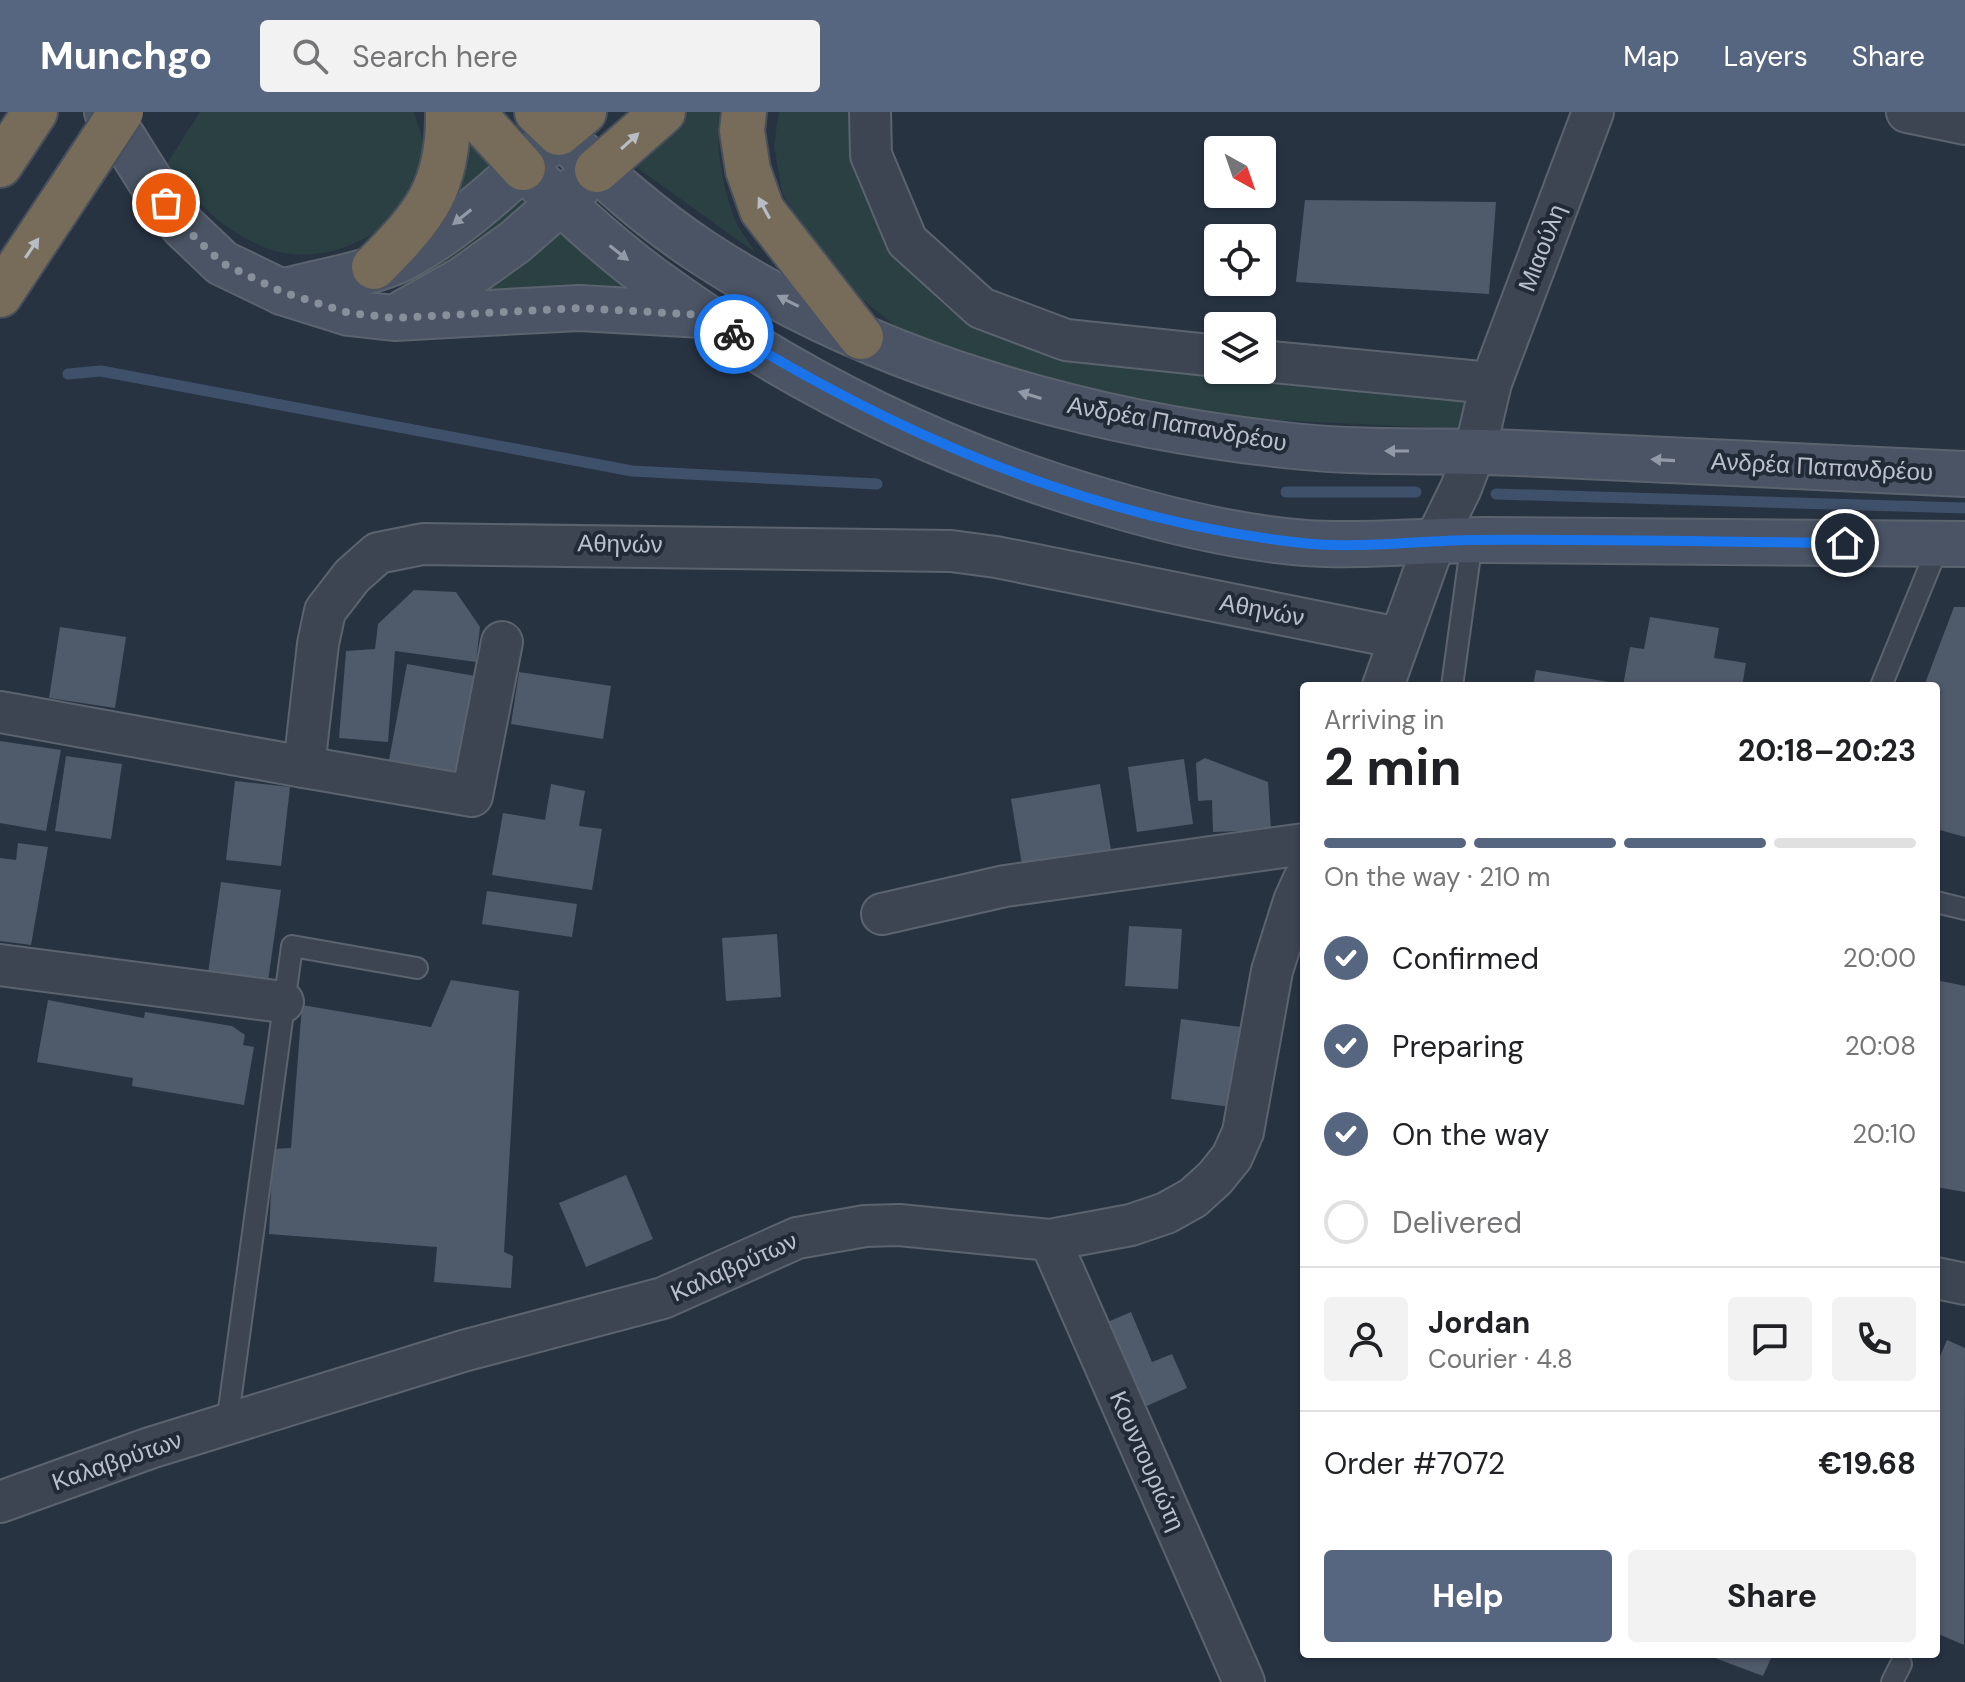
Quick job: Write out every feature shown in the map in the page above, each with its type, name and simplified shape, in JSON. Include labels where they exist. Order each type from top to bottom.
[{"type":"highway","points":[[0,295],[121,112]]},
{"type":"highway","points":[[374,267],[413,228],[426,210],[449,148],[448,112]]},
{"type":"highway","points":[[472,112],[523,168]]},
{"type":"highway","points":[[597,170],[663,112]]},
{"type":"highway","points":[[744,112],[742,131],[748,170],[762,210],[861,337]]},
{"type":"highway","points":[[0,165],[29,120]]},
{"type":"main road","points":[[107,112],[183,226],[222,263],[282,292],[349,313],[394,318],[579,308],[703,315]]},
{"type":"main road","points":[[282,292],[398,261],[436,237],[523,168],[560,119]]},
{"type":"main road","name":"Ανδρέα Παπανδρέου","points":[[560,119],[597,170],[702,252],[755,284],[861,337],[951,371],[1044,400],[1138,422],[1296,446],[1376,451],[1475,451],[1965,474]]},
{"type":"main road","points":[[523,168],[638,268],[703,315],[831,391],[966,456],[1042,484],[1182,524],[1248,536],[1334,544],[1454,540],[1952,544]]},
{"type":"main road","points":[[394,318],[462,280],[515,242],[597,170]]},
{"type":"street","points":[[870,112],[871,155],[907,241],[981,308],[1066,340],[1204,355]]},
{"type":"street","name":"Μιαούλη","points":[[1384,682],[1399,638],[1454,540],[1461,488],[1475,451],[1491,383],[1593,112]]},
{"type":"street","points":[[1907,112],[1965,124]]},
{"type":"street","points":[[1276,362],[1491,383]]},
{"type":"street","name":"Αθηνών","points":[[304,767],[318,644],[325,611],[352,576],[378,553],[423,544],[841,547],[951,551],[996,557],[1399,638]]},
{"type":"street","points":[[0,712],[472,796],[502,642]]},
{"type":"street","points":[[882,914],[1005,886],[1300,845]]},
{"type":"street","name":"Καλαβρύτων","points":[[0,1502],[150,1448],[463,1351],[663,1298],[797,1238],[825,1231],[899,1225],[1050,1240],[1131,1225],[1166,1213],[1193,1198],[1232,1157],[1249,1107],[1272,971],[1300,888]]},
{"type":"street","points":[[0,965],[283,1002]]},
{"type":"street","name":"Κουντουριώτη","points":[[1050,1240],[1244,1682]]},
{"type":"street","points":[[1940,1279],[1965,1284]]},
{"type":"lane","points":[[1452,682],[1454,540]]},
{"type":"lane","points":[[1883,682],[1952,544]]},
{"type":"lane","points":[[1940,903],[1965,909]]},
{"type":"lane","points":[[227,1424],[292,946],[417,968]]},
{"type":"green space","points":[[200,112],[414,112],[424,148],[419,178],[408,201],[391,220],[369,236],[345,247],[320,253],[294,254],[269,249],[225,225],[188,191],[166,165]]},
{"type":"green space","points":[[688,112],[720,112],[719,153],[725,186],[738,226],[756,253],[632,164]]},
{"type":"green space","points":[[779,112],[851,112],[866,192],[908,270],[946,307],[1018,345],[1109,365],[1204,375],[1204,384],[1276,382],[1464,402],[1463,429],[1211,417],[1094,396],[906,334],[849,289],[809,244],[782,192],[774,145]]},
{"type":"green space","points":[[469,144],[497,173],[457,197],[468,163]]},
{"type":"green space","points":[[528,196],[521,220],[450,271],[398,287],[389,282],[475,240]]},
{"type":"green space","points":[[556,230],[634,288],[482,294]]},
{"type":"building","points":[[1305,200],[1496,202],[1489,294],[1296,282]]},
{"type":"building","points":[[414,590],[456,592],[480,627],[476,662],[395,651],[388,742],[339,738],[346,651],[375,649],[378,624]]},
{"type":"building","points":[[1954,607],[1965,607],[1965,837],[1940,830],[1940,682],[1926,682]]},
{"type":"building","points":[[1650,617],[1719,628],[1714,658],[1746,663],[1743,682],[1624,682],[1630,647],[1644,649]]},
{"type":"building","points":[[60,627],[126,637],[115,708],[49,698]]},
{"type":"building","points":[[407,664],[481,677],[464,773],[389,760]]},
{"type":"building","points":[[1536,670],[1610,682],[1534,682]]},
{"type":"building","points":[[519,672],[611,686],[603,739],[511,724]]},
{"type":"building","points":[[0,741],[61,750],[46,831],[0,823]]},
{"type":"building","points":[[66,756],[122,764],[111,839],[55,831]]},
{"type":"building","points":[[1205,758],[1268,782],[1271,830],[1213,832],[1212,800],[1198,801],[1196,763]]},
{"type":"building","points":[[1184,759],[1193,824],[1137,832],[1128,767]]},
{"type":"building","points":[[235,781],[290,787],[281,866],[226,860]]},
{"type":"building","points":[[551,784],[585,791],[579,826],[602,829],[592,890],[492,875],[503,813],[545,820]]},
{"type":"building","points":[[1100,784],[1111,850],[1022,865],[1011,799]]},
{"type":"building","points":[[18,843],[48,847],[31,945],[0,941],[0,858],[16,860]]},
{"type":"building","points":[[221,882],[281,890],[268,981],[208,973]]},
{"type":"building","points":[[487,891],[577,904],[572,937],[482,924]]},
{"type":"building","points":[[1129,926],[1182,929],[1178,989],[1125,986]]},
{"type":"building","points":[[777,934],[781,997],[726,1001],[722,938]]},
{"type":"building","points":[[451,980],[519,991],[504,1252],[513,1256],[511,1288],[434,1282],[437,1247],[269,1234],[273,1149],[291,1148],[302,1005],[431,1027]]},
{"type":"building","points":[[1940,981],[1965,986],[1965,1192],[1940,1188]]},
{"type":"building","points":[[48,1000],[144,1018],[145,1012],[232,1026],[245,1035],[243,1045],[254,1047],[244,1105],[132,1086],[133,1078],[37,1062]]},
{"type":"building","points":[[1181,1019],[1241,1027],[1231,1107],[1171,1099]]},
{"type":"building","points":[[626,1175],[653,1239],[586,1267],[559,1203]]},
{"type":"building","points":[[1131,1312],[1152,1362],[1172,1354],[1187,1388],[1140,1409],[1103,1324]]},
{"type":"building","points":[[1947,1340],[1965,1348],[1964,1645],[1940,1635],[1940,1356]]},
{"type":"building","points":[[1715,1658],[1771,1658],[1763,1676]]},
{"type":"waterway","points":[[68,374],[101,371],[632,471],[877,484]]},
{"type":"waterway","points":[[1286,492],[1416,492]]},
{"type":"waterway","points":[[1496,494],[1965,508]]},
{"type":"way so far","points":[[166,203],[183,226],[222,263],[282,292],[349,313],[394,318],[579,308],[703,315],[734,334]]},
{"type":"route","points":[[734,334],[831,391],[966,456],[1042,484],[1182,524],[1248,536],[1349,545],[1472,540],[1845,543]]}]
